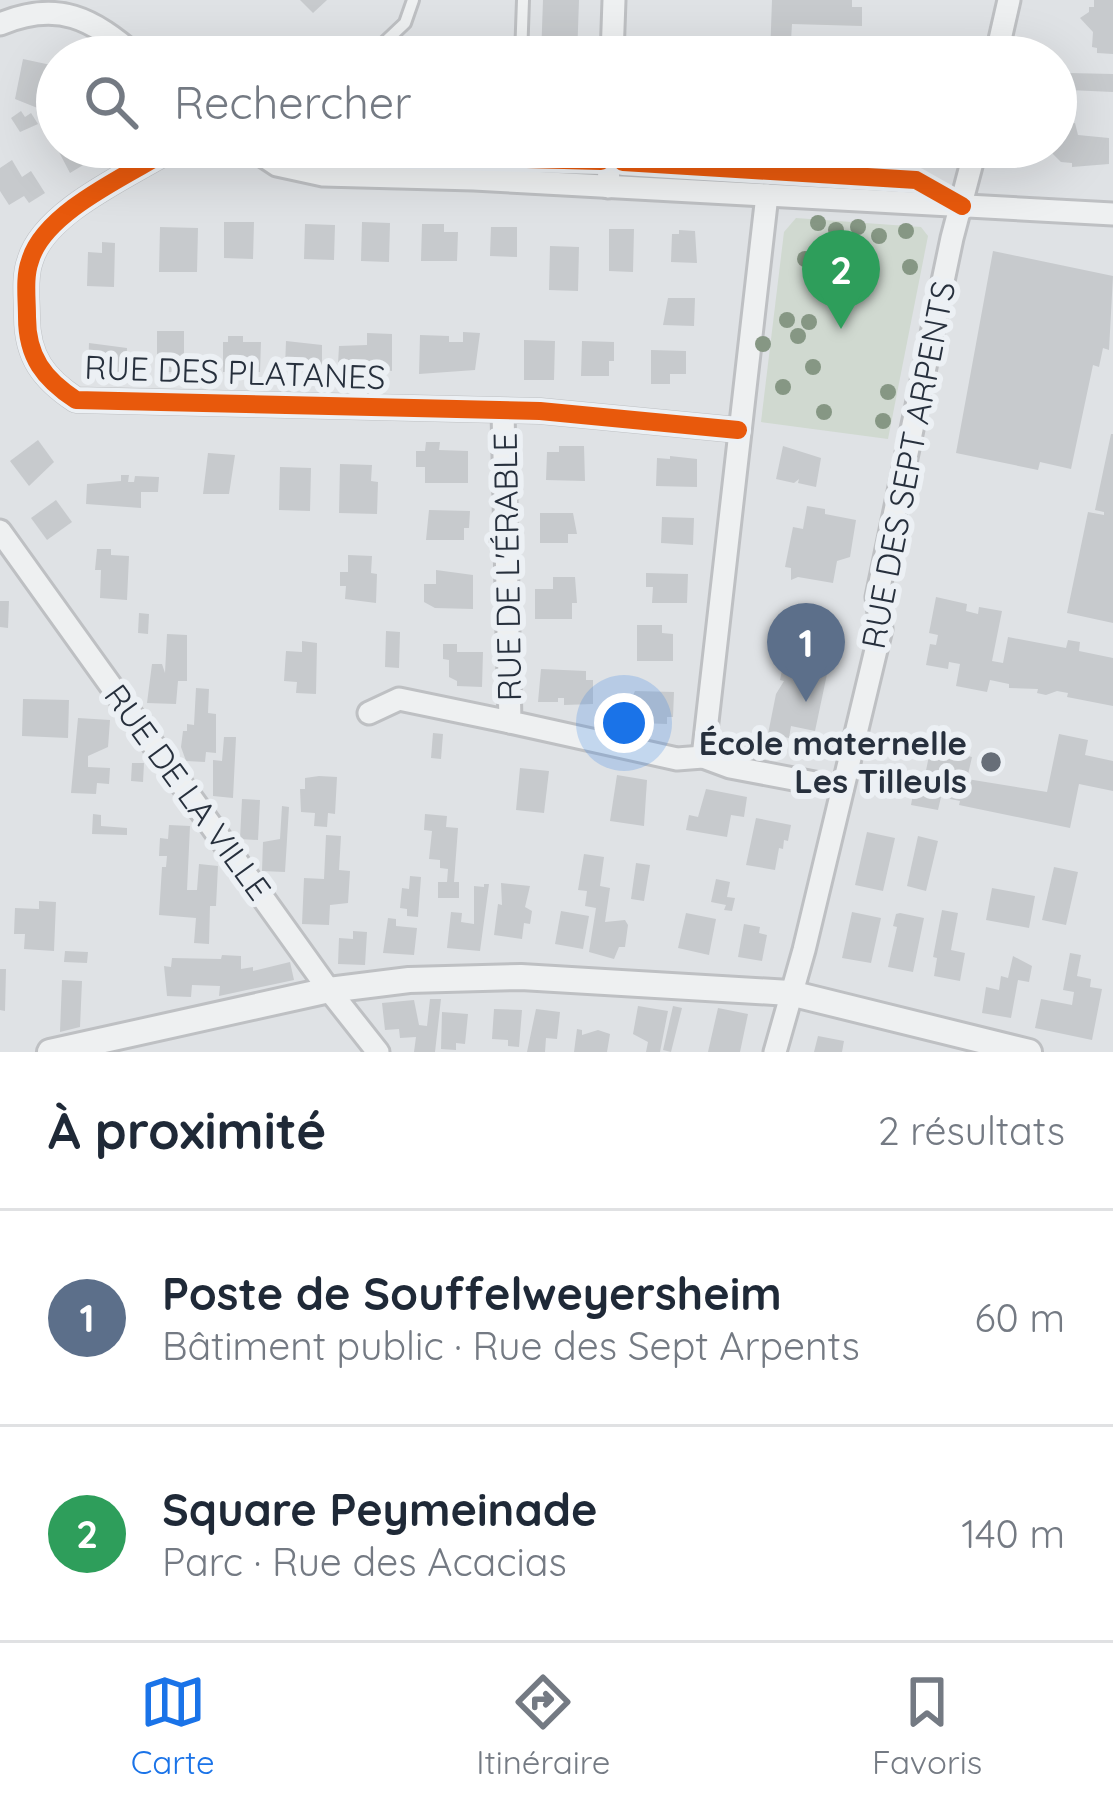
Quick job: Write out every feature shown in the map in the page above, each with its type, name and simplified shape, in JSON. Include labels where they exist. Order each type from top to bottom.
[{"type":"street","points":[[613,36],[614,0]]},
{"type":"street","points":[[1001,36],[1009,0]]},
{"type":"street","points":[[0,24],[21,11],[48,7],[70,11],[113,36]]},
{"type":"street","name":"RUE DES PLATANES","points":[[140,168],[51,223],[28,265],[27,335],[34,361],[51,384],[76,400],[582,414],[738,430]]},
{"type":"street","points":[[292,168],[323,175],[1113,214]]},
{"type":"street","points":[[608,187],[609,168]]},
{"type":"street","name":"RUE DES SEPT ARPENTS","points":[[775,1052],[881,629],[878,597],[971,168]]},
{"type":"street","points":[[703,757],[767,195]]},
{"type":"street","name":"RUE DE L'ÉRABLE","points":[[503,411],[510,722]]},
{"type":"street","name":"RUE DE LA VILLE","points":[[0,531],[378,1052]]},
{"type":"street","name":"RUE DE L'ÉRABLE","points":[[369,713],[399,699],[677,759],[703,757],[730,767],[841,788]]},
{"type":"street","points":[[50,1052],[329,990],[409,980],[521,977],[790,993],[1029,1052]]},
{"type":"lane","points":[[392,36],[405,23],[413,0]]},
{"type":"lane","points":[[522,36],[523,0]]},
{"type":"lane","points":[[352,168],[352,176]]},
{"type":"shaded area","points":[[796,218],[921,227],[928,236],[888,439],[761,422],[784,232]]},
{"type":"building","points":[[300,0],[327,0],[313,13]]},
{"type":"building","points":[[543,0],[579,0],[578,36],[542,36]]},
{"type":"building","points":[[772,0],[852,0],[852,7],[862,7],[862,26],[792,24],[791,36],[771,36]]},
{"type":"building","points":[[1094,0],[1113,0],[1113,54],[1097,53],[1092,47],[1093,32],[1080,18],[1094,7]]},
{"type":"building","points":[[23,59],[36,62],[36,107],[15,99]]},
{"type":"building","points":[[1077,73],[1113,74],[1113,92],[1077,90]]},
{"type":"building","points":[[21,111],[25,117],[31,113],[36,125],[20,132],[11,118]]},
{"type":"building","points":[[1077,131],[1078,135],[1109,138],[1109,164],[1077,167]]},
{"type":"building","points":[[12,160],[22,177],[31,171],[45,193],[29,203],[24,196],[9,205],[0,191],[0,168]]},
{"type":"building","points":[[224,222],[254,222],[253,259],[224,258]]},
{"type":"building","points":[[362,222],[390,223],[389,262],[361,261]]},
{"type":"building","points":[[305,224],[335,225],[334,260],[304,259]]},
{"type":"building","points":[[422,224],[444,224],[444,232],[458,232],[457,261],[421,261]]},
{"type":"building","points":[[160,227],[198,228],[197,272],[159,272]]},
{"type":"building","points":[[491,227],[517,227],[517,257],[490,256]]},
{"type":"building","points":[[609,229],[634,229],[633,272],[609,271]]},
{"type":"building","points":[[695,231],[697,263],[671,262],[672,234]]},
{"type":"building","points":[[102,242],[115,243],[114,287],[87,286],[88,252],[102,253]]},
{"type":"building","points":[[550,246],[579,247],[578,291],[549,290]]},
{"type":"building","points":[[993,251],[1113,276],[1109,350],[1103,348],[1099,367],[1093,365],[1071,469],[1040,462],[1038,470],[956,453]]},
{"type":"building","points":[[668,298],[695,298],[694,326],[663,325]]},
{"type":"building","points":[[157,331],[184,331],[184,372],[157,372]]},
{"type":"building","points":[[463,332],[480,333],[475,370],[419,374],[420,335],[449,336],[449,342],[463,342]]},
{"type":"building","points":[[367,333],[392,334],[392,371],[338,364],[339,346],[367,345]]},
{"type":"building","points":[[228,336],[261,342],[260,372],[223,372],[223,342],[228,342]]},
{"type":"building","points":[[524,340],[555,341],[554,380],[524,380]]},
{"type":"building","points":[[286,341],[322,345],[322,371],[285,368]]},
{"type":"building","points":[[582,341],[614,342],[609,376],[581,376]]},
{"type":"building","points":[[89,343],[127,348],[126,372],[88,371]]},
{"type":"building","points":[[651,350],[686,351],[686,374],[670,374],[670,384],[651,384]]},
{"type":"building","points":[[1111,434],[1113,623],[1067,613],[1088,512],[1104,515],[1095,510]]},
{"type":"building","points":[[38,440],[54,462],[29,486],[10,461]]},
{"type":"building","points":[[426,442],[440,442],[439,450],[468,451],[468,483],[425,483],[425,467],[416,467],[416,451],[425,451]]},
{"type":"building","points":[[559,446],[584,446],[585,481],[546,480],[547,452],[559,452]]},
{"type":"building","points":[[783,446],[821,458],[816,487],[798,483],[799,479],[794,483],[776,479]]},
{"type":"building","points":[[208,453],[235,455],[229,494],[203,494]]},
{"type":"building","points":[[657,458],[697,459],[697,487],[656,486]]},
{"type":"building","points":[[340,464],[372,465],[371,481],[378,482],[377,514],[339,513]]},
{"type":"building","points":[[280,467],[311,468],[310,511],[279,510]]},
{"type":"building","points":[[121,475],[129,475],[128,482],[134,482],[135,476],[159,477],[158,492],[141,492],[141,508],[86,504],[87,484],[121,481]]},
{"type":"building","points":[[56,500],[72,522],[47,540],[31,518]]},
{"type":"building","points":[[807,506],[856,520],[850,557],[837,561],[833,583],[791,580],[791,568],[785,567],[793,527],[803,529]]},
{"type":"building","points":[[429,510],[470,511],[464,540],[426,540]]},
{"type":"building","points":[[540,513],[573,513],[577,534],[568,534],[568,543],[540,543]]},
{"type":"building","points":[[662,517],[694,518],[693,545],[661,543]]},
{"type":"building","points":[[97,549],[129,556],[127,600],[100,598]]},
{"type":"building","points":[[348,555],[372,556],[376,603],[345,599],[340,572],[348,572]]},
{"type":"building","points":[[436,570],[473,575],[473,609],[435,608],[424,602],[424,584],[436,584]]},
{"type":"building","points":[[646,573],[688,574],[687,603],[652,603],[653,587],[646,587]]},
{"type":"building","points":[[553,577],[575,577],[577,603],[572,603],[572,619],[535,619],[535,589],[553,589]]},
{"type":"building","points":[[936,597],[967,604],[966,611],[978,614],[979,607],[1002,611],[992,661],[1003,663],[1008,637],[1066,648],[1068,640],[1080,642],[1079,651],[1113,658],[1113,706],[1057,691],[1046,695],[1037,693],[1038,689],[1009,688],[1009,684],[990,680],[987,692],[956,686],[960,664],[949,662],[948,669],[926,665],[930,644],[936,645],[938,635],[929,633]]},
{"type":"building","points":[[0,601],[9,601],[8,628],[0,627]]},
{"type":"building","points":[[139,613],[149,614],[148,634],[138,633]]},
{"type":"building","points":[[637,625],[662,625],[662,633],[673,634],[673,661],[637,661]]},
{"type":"building","points":[[386,631],[400,632],[399,668],[385,667]]},
{"type":"building","points":[[167,634],[187,635],[187,681],[178,681],[176,704],[147,703],[152,664],[162,664],[165,673]]},
{"type":"building","points":[[302,641],[317,643],[316,694],[296,693],[297,682],[284,681],[286,651],[302,652]]},
{"type":"building","points":[[443,644],[457,644],[457,652],[483,652],[482,687],[457,686],[449,677],[449,660],[443,659]]},
{"type":"building","points":[[787,646],[831,655],[815,731],[791,726],[789,738],[768,734],[776,694],[784,681],[780,680]]},
{"type":"building","points":[[541,669],[586,671],[586,680],[593,680],[593,704],[564,705],[564,698],[538,702]]},
{"type":"building","points":[[196,688],[209,689],[208,713],[216,714],[216,753],[206,752],[205,762],[186,761],[181,747],[187,724],[194,725]]},
{"type":"building","points":[[635,691],[674,692],[673,717],[667,717],[667,724],[640,723],[640,716],[634,717],[628,706]]},
{"type":"building","points":[[23,699],[69,700],[68,738],[22,736]]},
{"type":"building","points":[[78,718],[110,720],[108,747],[88,756],[88,767],[110,768],[109,784],[97,783],[96,794],[71,793]]},
{"type":"building","points":[[433,733],[443,734],[441,759],[431,758]]},
{"type":"building","points":[[1059,734],[1088,740],[1085,755],[1113,761],[1113,791],[1079,784],[1070,828],[941,797],[938,810],[911,805],[916,778],[924,780],[929,756],[944,759],[945,751],[972,757],[967,779],[1047,792]]},
{"type":"building","points":[[224,737],[236,737],[233,798],[213,796],[213,760],[222,761]]},
{"type":"building","points":[[132,763],[144,763],[143,782],[131,781]]},
{"type":"building","points":[[520,768],[549,771],[544,813],[516,810]]},
{"type":"building","points":[[617,775],[647,780],[644,826],[610,821]]},
{"type":"building","points":[[337,777],[335,814],[328,813],[327,827],[314,826],[315,813],[301,812],[300,789],[305,789],[305,778]]},
{"type":"building","points":[[706,789],[747,797],[744,817],[731,815],[727,837],[686,830],[689,815],[698,817]]},
{"type":"building","points":[[242,799],[260,800],[258,840],[240,839]]},
{"type":"building","points":[[282,806],[289,807],[285,872],[262,871],[263,842],[280,839]]},
{"type":"building","points":[[93,814],[101,815],[101,826],[127,828],[127,835],[92,834]]},
{"type":"building","points":[[425,814],[447,816],[446,827],[458,828],[454,882],[459,882],[459,898],[438,898],[438,882],[447,882],[448,869],[440,868],[440,860],[429,859],[432,831],[424,830]]},
{"type":"building","points":[[756,818],[791,825],[788,841],[779,848],[775,870],[746,865]]},
{"type":"building","points":[[169,825],[190,826],[187,890],[197,890],[199,864],[218,866],[209,944],[194,943],[196,918],[159,915],[167,856],[159,856],[160,838],[168,839]]},
{"type":"building","points":[[867,832],[895,838],[883,891],[855,885]]},
{"type":"building","points":[[326,835],[341,836],[339,870],[350,871],[348,903],[330,905],[329,925],[302,924],[304,878],[324,879]]},
{"type":"building","points":[[918,836],[938,841],[926,891],[907,886]]},
{"type":"building","points":[[584,854],[604,857],[600,886],[610,888],[605,922],[625,920],[628,925],[625,947],[619,947],[614,959],[589,952],[596,908],[585,906],[587,891],[578,890]]},
{"type":"building","points":[[636,863],[650,865],[644,901],[631,899]]},
{"type":"building","points":[[1054,867],[1078,872],[1066,925],[1042,920]]},
{"type":"building","points":[[410,876],[421,877],[418,917],[407,916],[407,909],[400,908],[402,888],[409,889]]},
{"type":"building","points":[[716,879],[730,882],[727,897],[735,898],[732,911],[711,902]]},
{"type":"building","points":[[501,883],[530,886],[525,907],[532,911],[522,939],[494,935],[498,904],[502,905]]},
{"type":"building","points":[[489,884],[480,951],[447,948],[451,912],[462,913],[461,922],[474,924],[474,886]]},
{"type":"building","points":[[992,888],[1035,896],[1029,928],[986,920]]},
{"type":"building","points":[[39,901],[56,902],[54,951],[24,949],[25,934],[14,934],[15,908],[39,909]]},
{"type":"building","points":[[942,910],[958,913],[951,950],[965,953],[960,981],[934,976]]},
{"type":"building","points":[[561,911],[589,916],[583,949],[555,944]]},
{"type":"building","points":[[852,912],[881,918],[871,963],[842,958]]},
{"type":"building","points":[[686,913],[716,919],[709,955],[678,948]]},
{"type":"building","points":[[900,913],[924,918],[913,972],[888,967],[897,927],[893,926]]},
{"type":"building","points":[[388,918],[396,919],[396,926],[417,928],[414,955],[383,953]]},
{"type":"building","points":[[744,924],[760,927],[759,933],[767,935],[762,961],[738,957]]},
{"type":"building","points":[[353,931],[367,932],[365,965],[338,964],[339,938],[353,939]]},
{"type":"building","points":[[65,951],[88,952],[87,963],[64,962]]},
{"type":"building","points":[[1070,953],[1081,955],[1077,976],[1091,979],[1090,987],[1102,989],[1092,1040],[1035,1028],[1041,999],[1072,1005],[1074,992],[1063,990]]},
{"type":"building","points":[[222,955],[241,956],[241,969],[253,967],[253,971],[290,962],[294,980],[219,996],[220,986],[192,985],[191,997],[167,996],[164,966],[171,967],[172,958],[221,959]]},
{"type":"building","points":[[1013,956],[1032,966],[1029,982],[1018,980],[1011,1018],[982,1013],[986,987],[999,990],[1001,976],[1008,978]]},
{"type":"building","points":[[0,969],[6,969],[5,1011],[0,1010]]},
{"type":"building","points":[[62,980],[82,981],[80,1027],[60,1032]]},
{"type":"building","points":[[430,999],[441,999],[435,1052],[414,1052],[416,1037],[400,1038],[399,1029],[385,1030],[382,1003],[414,1000],[419,1025],[427,1026]]},
{"type":"building","points":[[638,1006],[668,1011],[660,1052],[646,1052],[648,1042],[633,1034]]},
{"type":"building","points":[[673,1006],[682,1008],[671,1052],[663,1050]]},
{"type":"building","points":[[718,1008],[748,1014],[740,1052],[708,1052]]},
{"type":"building","points":[[494,1009],[522,1010],[519,1047],[492,1039]]},
{"type":"building","points":[[536,1009],[560,1012],[557,1039],[546,1038],[545,1052],[527,1052]]},
{"type":"building","points":[[442,1012],[468,1014],[465,1044],[456,1043],[456,1050],[441,1049]]},
{"type":"building","points":[[577,1029],[582,1035],[598,1030],[610,1034],[607,1052],[574,1052]]},
{"type":"building","points":[[818,1036],[844,1041],[842,1052],[814,1052]]},
{"type":"cycle path","points":[[137,168],[70,210],[38,243],[30,261],[26,288],[30,344],[46,375],[76,400],[540,411],[738,430]]},
{"type":"cycle path","points":[[721,168],[916,180],[962,206]]},
{"type":"place","name":"Square Peymeinade","points":[[841,329]]},
{"type":"place","name":"Poste de Souffelweyersheim","points":[[806,702]]},
{"type":"place","name":"École maternelle Les Tilleuls","points":[[991,762]]}]
